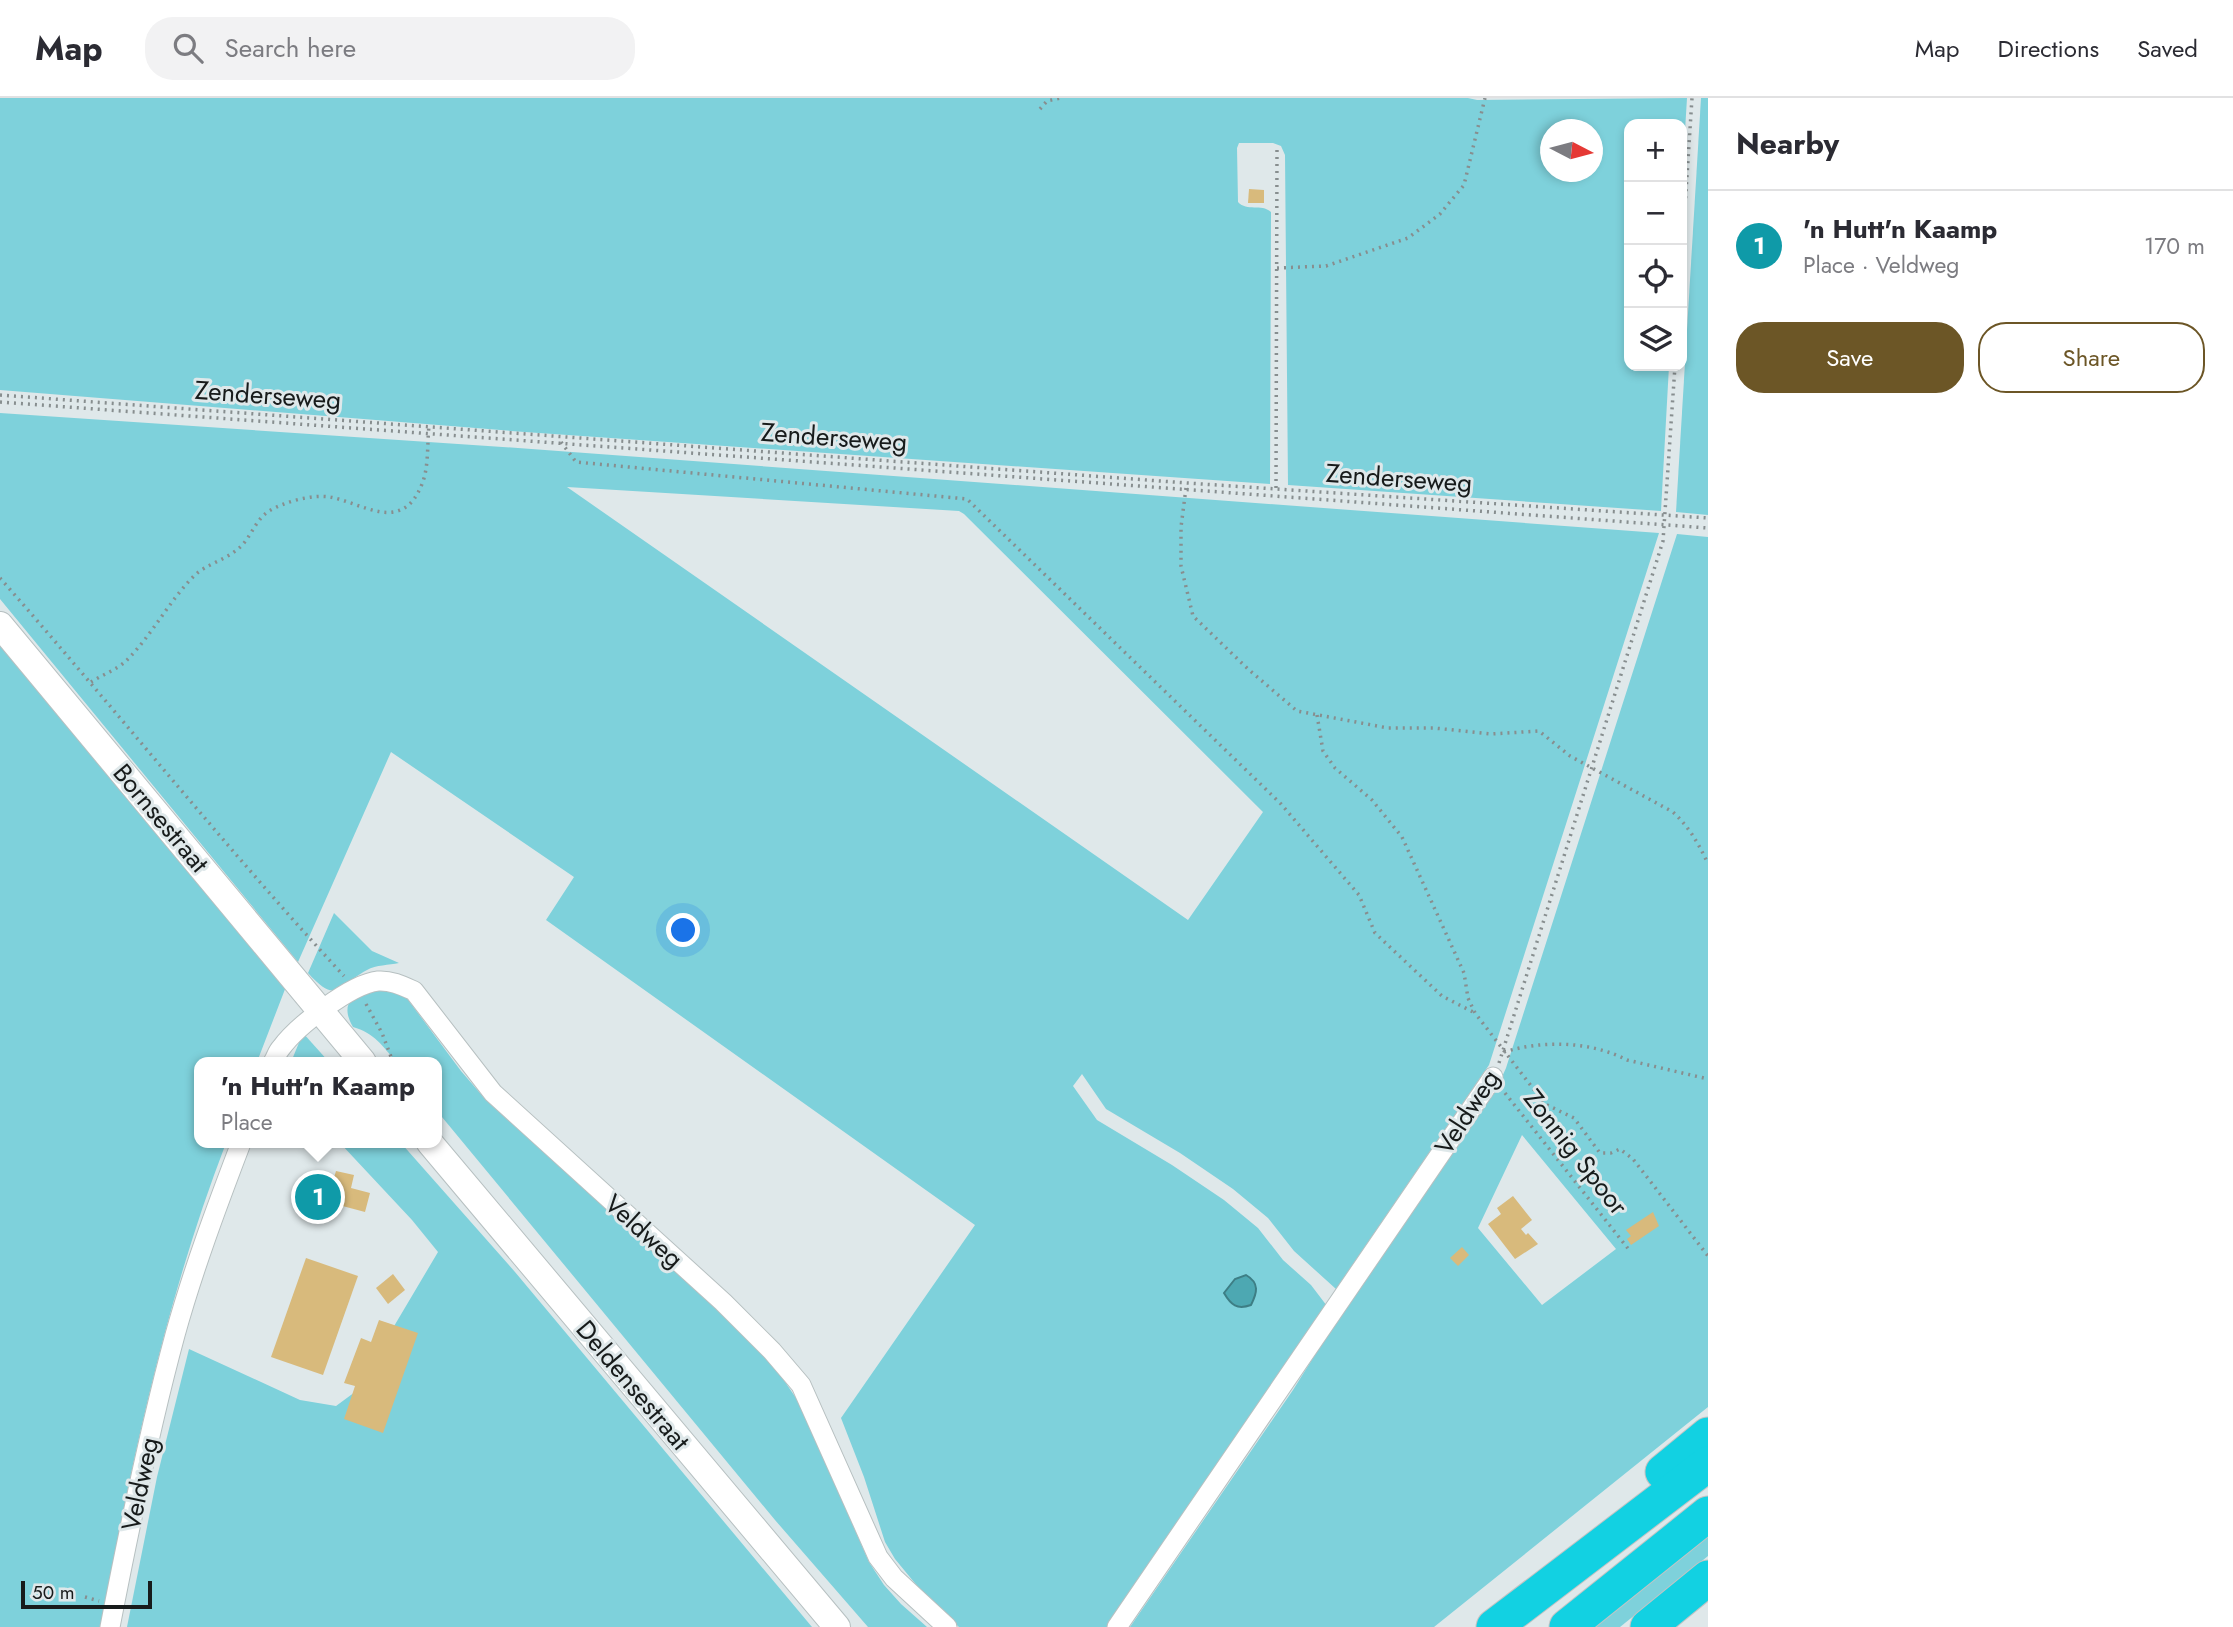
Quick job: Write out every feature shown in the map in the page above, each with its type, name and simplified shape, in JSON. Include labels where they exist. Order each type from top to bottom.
[{"type":"highway","points":[[1569,1569],[1605,1520],[1708,1435]]},
{"type":"highway","points":[[1494,1627],[1708,1464]]},
{"type":"highway","points":[[1567,1627],[1708,1514]]},
{"type":"highway","points":[[1648,1627],[1708,1578]]},
{"type":"street","name":"Bornsestraat","points":[[0,625],[321,1012]]},
{"type":"street","name":"Veldweg","points":[[276,1057],[280,1048],[321,1012],[355,988],[379,981],[400,984],[414,991],[493,1093],[723,1302],[772,1351],[801,1385],[878,1557],[894,1578],[947,1627]]},
{"type":"street","points":[[321,1012],[359,1057]]},
{"type":"street","name":"Veldweg","points":[[1117,1627],[1493,1077]]},
{"type":"street","name":"Veldweg","points":[[110,1627],[141,1473],[176,1332],[202,1249],[239,1148]]},
{"type":"street","name":"Deldensestraat","points":[[434,1148],[837,1627]]},
{"type":"path","points":[[1040,109],[1047,102],[1061,98]]},
{"type":"path","points":[[1277,268],[1326,266],[1408,238],[1440,214],[1464,185],[1485,98]]},
{"type":"path","points":[[1683,245],[1692,98]]},
{"type":"path","points":[[1276,488],[1277,148]]},
{"type":"path","name":"Veldweg","points":[[1493,1077],[1504,1052],[1663,541],[1675,371]]},
{"type":"path","name":"Zenderseweg","points":[[0,395],[429,426],[561,439],[1186,485],[1708,528]]},
{"type":"path","name":"Zenderseweg","points":[[0,402],[428,434],[561,439]]},
{"type":"path","points":[[91,682],[126,661],[195,575],[237,551],[249,539],[255,525],[265,513],[282,505],[329,497],[373,512],[385,513],[406,506],[422,484],[429,426]]},
{"type":"path","points":[[561,439],[576,462],[967,499],[1281,804],[1359,895],[1374,933],[1442,996],[1475,1013]]},
{"type":"path","points":[[1186,485],[1181,527],[1181,566],[1193,616],[1297,711],[1388,728],[1434,728],[1491,734],[1539,731],[1570,756],[1673,812],[1698,841],[1708,864]]},
{"type":"path","name":"Zenderseweg","points":[[1186,485],[1276,488],[1708,518]]},
{"type":"path","points":[[0,578],[274,900],[355,988],[371,1010],[391,1057]]},
{"type":"path","points":[[1317,715],[1323,751],[1335,768],[1372,800],[1402,837],[1464,972],[1468,998],[1475,1013],[1545,1104],[1574,1118],[1600,1153],[1611,1153],[1620,1149],[1633,1159],[1708,1256]]},
{"type":"path","points":[[1504,1052],[1527,1045],[1568,1044],[1708,1079]]},
{"type":"path","name":"Zonnig Spoor","points":[[1493,1077],[1630,1251]]},
{"type":"path","points":[[85,1597],[102,1602]]},
{"type":"shaded area","points":[[0,98],[1687,98],[1686,119],[1624,119],[1624,371],[1669,371],[1661,511],[1288,485],[1285,155],[1281,146],[1273,143],[1239,143],[1237,148],[1238,202],[1246,207],[1263,208],[1271,212],[1270,484],[525,432],[0,390]]},
{"type":"shaded area","points":[[1701,98],[1708,98],[1708,515],[1676,512],[1685,371],[1687,371],[1687,330]]},
{"type":"shaded area","points":[[0,413],[518,448],[1659,533],[1489,1065],[1336,1289],[1294,1251],[1268,1218],[1233,1189],[1180,1153],[1106,1109],[1082,1074],[1073,1086],[1097,1120],[1172,1165],[1224,1200],[1258,1228],[1283,1260],[1311,1285],[1327,1306],[1108,1627],[959,1627],[928,1599],[895,1559],[885,1542],[841,1418],[975,1225],[546,920],[574,877],[391,752],[298,962],[0,599]],"holes":[[[567,487],[959,511],[1263,812],[1188,920]]]},
{"type":"shaded area","points":[[1677,534],[1708,537],[1708,1407],[1434,1627],[1130,1627],[1497,1088],[1506,1068]],"holes":[[[1522,1135],[1616,1249],[1542,1305],[1478,1228]]]},
{"type":"shaded area","points":[[0,638],[287,984],[259,1057],[194,1057],[194,1148],[224,1148],[185,1261],[152,1382],[101,1627],[0,1627]]},
{"type":"shaded area","points":[[334,913],[372,951],[399,963],[371,968],[337,990],[325,988],[318,983],[308,973]]},
{"type":"shaded area","points":[[391,988],[406,997],[486,1100],[740,1330],[775,1367],[800,1404],[869,1562],[884,1585],[927,1627],[868,1627],[775,1520],[442,1117],[442,1057],[392,1057],[372,1036],[353,1027],[348,1016],[351,1001],[356,996]]},
{"type":"shaded area","points":[[303,1033],[325,1057],[293,1057]]},
{"type":"shaded area","points":[[345,1148],[405,1148],[515,1272],[812,1627],[127,1627],[157,1477],[189,1349],[300,1400],[336,1406],[355,1392],[438,1252]]},
{"type":"shaded area","points":[[1246,1275],[1254,1281],[1256,1292],[1251,1305],[1238,1307],[1224,1293],[1235,1279]]},
{"type":"shaded area","points":[[1708,1525],[1708,1556],[1620,1627],[1583,1627]]},
{"type":"building","points":[[1249,189],[1264,190],[1264,203],[1248,203]]},
{"type":"building","points":[[336,1171],[354,1175],[351,1188],[370,1193],[365,1212],[335,1204],[332,1216],[301,1208],[307,1186],[330,1191]]},
{"type":"building","points":[[1513,1196],[1532,1220],[1521,1229],[1538,1244],[1515,1259],[1488,1224],[1501,1214],[1497,1208]]},
{"type":"building","points":[[1653,1212],[1659,1226],[1631,1245],[1627,1239],[1631,1236],[1626,1230]]},
{"type":"building","points":[[1462,1247],[1469,1255],[1458,1266],[1450,1258]]},
{"type":"building","points":[[306,1258],[358,1276],[323,1375],[271,1357]]},
{"type":"building","points":[[393,1274],[405,1290],[388,1304],[376,1288]]},
{"type":"building","points":[[379,1320],[418,1333],[383,1433],[344,1419],[355,1386],[344,1383],[361,1338],[371,1342]]},
{"type":"place","name":"'n Hutt'n Kaamp","points":[[318,1197]]}]
